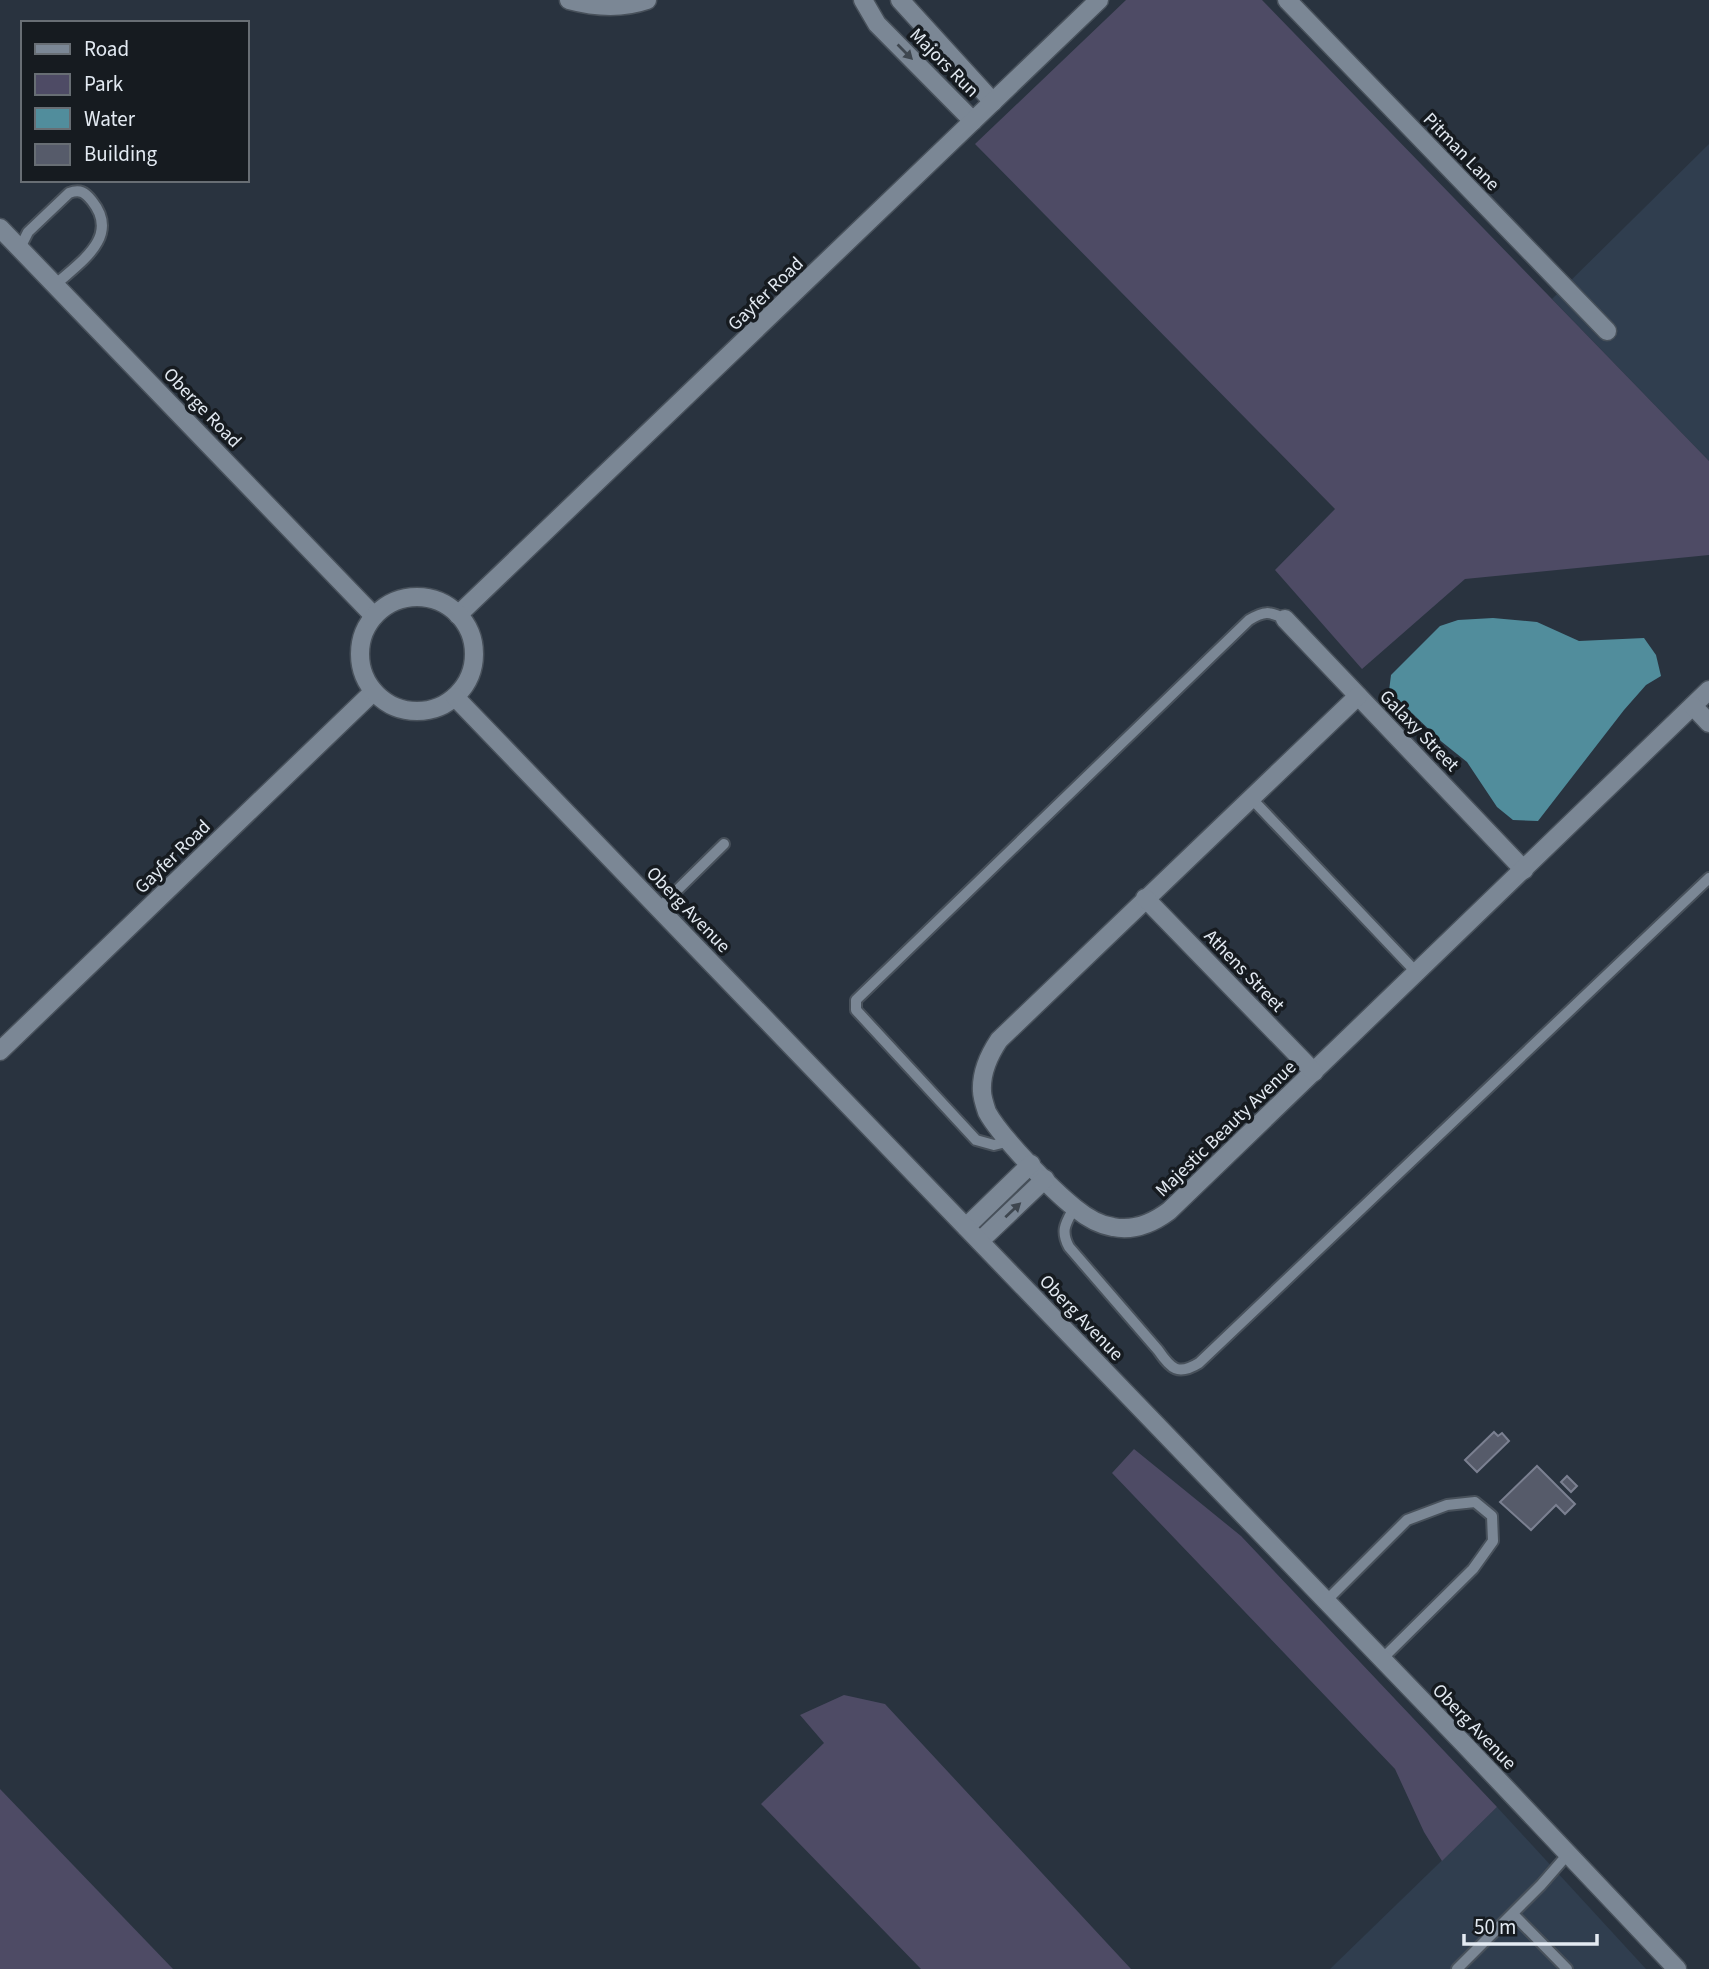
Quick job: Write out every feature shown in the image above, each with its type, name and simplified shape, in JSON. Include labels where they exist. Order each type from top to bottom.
[{"type":"street","points":[[569,0],[592,7],[632,5],[647,0]]},
{"type":"street","name":"Majors Run","points":[[863,0],[877,24],[973,121]]},
{"type":"street","name":"Majors Run","points":[[900,0],[993,102]]},
{"type":"street","name":"Gayfer Road","points":[[458,615],[1100,0]]},
{"type":"street","name":"Pitman Lane","points":[[1287,0],[1607,331]]},
{"type":"street","name":"Oberge Road","points":[[0,228],[374,616]]},
{"type":"street","points":[[407,598],[425,598],[443,604],[458,615],[470,634],[474,657],[471,671],[455,697],[428,710],[413,711],[384,702],[373,692],[364,678],[360,646],[365,630],[374,616],[389,604],[407,598]]},
{"type":"street","name":"Galaxy Street","points":[[1284,619],[1524,870]]},
{"type":"street","name":"Majestic Beauty Avenue","points":[[1358,696],[999,1040],[990,1054],[982,1090],[986,1110],[1045,1179],[1074,1208],[1093,1221],[1115,1228],[1135,1227],[1155,1221],[1169,1211],[1709,691]]},
{"type":"street","name":"Gayfer Road","points":[[0,1051],[373,692]]},
{"type":"street","name":"Oberg Avenue","points":[[455,697],[1382,1658],[1677,1969]]},
{"type":"street","points":[[1693,706],[1709,723]]},
{"type":"street","name":"Athens Street","points":[[1145,898],[1314,1072]]},
{"type":"street","points":[[966,1227],[1031,1164]]},
{"type":"street","points":[[980,1241],[1045,1179]]},
{"type":"lane","points":[[20,248],[29,232],[69,193],[83,192],[90,198],[100,212],[103,224],[100,240],[55,285]]},
{"type":"lane","points":[[1010,1141],[994,1144],[976,1140],[856,1010],[856,1000],[1250,620],[1262,612],[1270,611],[1284,619]]},
{"type":"lane","points":[[1251,797],[1417,973]]},
{"type":"lane","points":[[659,908],[724,844]]},
{"type":"lane","points":[[1074,1208],[1063,1237],[1069,1247],[1168,1364],[1177,1370],[1187,1371],[1199,1363],[1709,878]]},
{"type":"lane","points":[[1326,1601],[1407,1520],[1447,1505],[1475,1502],[1492,1516],[1493,1541],[1473,1569],[1382,1658]]},
{"type":"lane","points":[[1457,1969],[1568,1854]]},
{"type":"lane","points":[[1513,1914],[1567,1969]]},
{"type":"shaded area","points":[[1709,144],[1709,461],[1552,299]]},
{"type":"shaded area","points":[[1497,1807],[1646,1969],[1330,1969]]},
{"type":"green space","points":[[1126,0],[1262,0],[1709,461],[1709,555],[1465,579],[1362,669],[1275,570],[1335,509],[975,144]]},
{"type":"green space","points":[[1134,1449],[1241,1536],[1497,1807],[1442,1861],[1424,1832],[1395,1769],[1112,1473]]},
{"type":"green space","points":[[844,1695],[885,1704],[1131,1969],[921,1969],[761,1804],[824,1743],[800,1715]]},
{"type":"green space","points":[[0,1789],[173,1969],[0,1969]]},
{"type":"water","points":[[1493,618],[1537,622],[1579,641],[1644,638],[1656,655],[1661,676],[1646,685],[1624,710],[1538,821],[1513,820],[1497,807],[1467,762],[1389,691],[1391,675],[1440,626],[1458,620]]},
{"type":"building","points":[[1494,1432],[1498,1436],[1502,1433],[1509,1441],[1477,1472],[1465,1460]]},
{"type":"building","points":[[1537,1466],[1575,1504],[1565,1514],[1556,1505],[1531,1530],[1500,1502]]},
{"type":"building","points":[[1567,1476],[1577,1486],[1571,1492],[1561,1482]]}]
